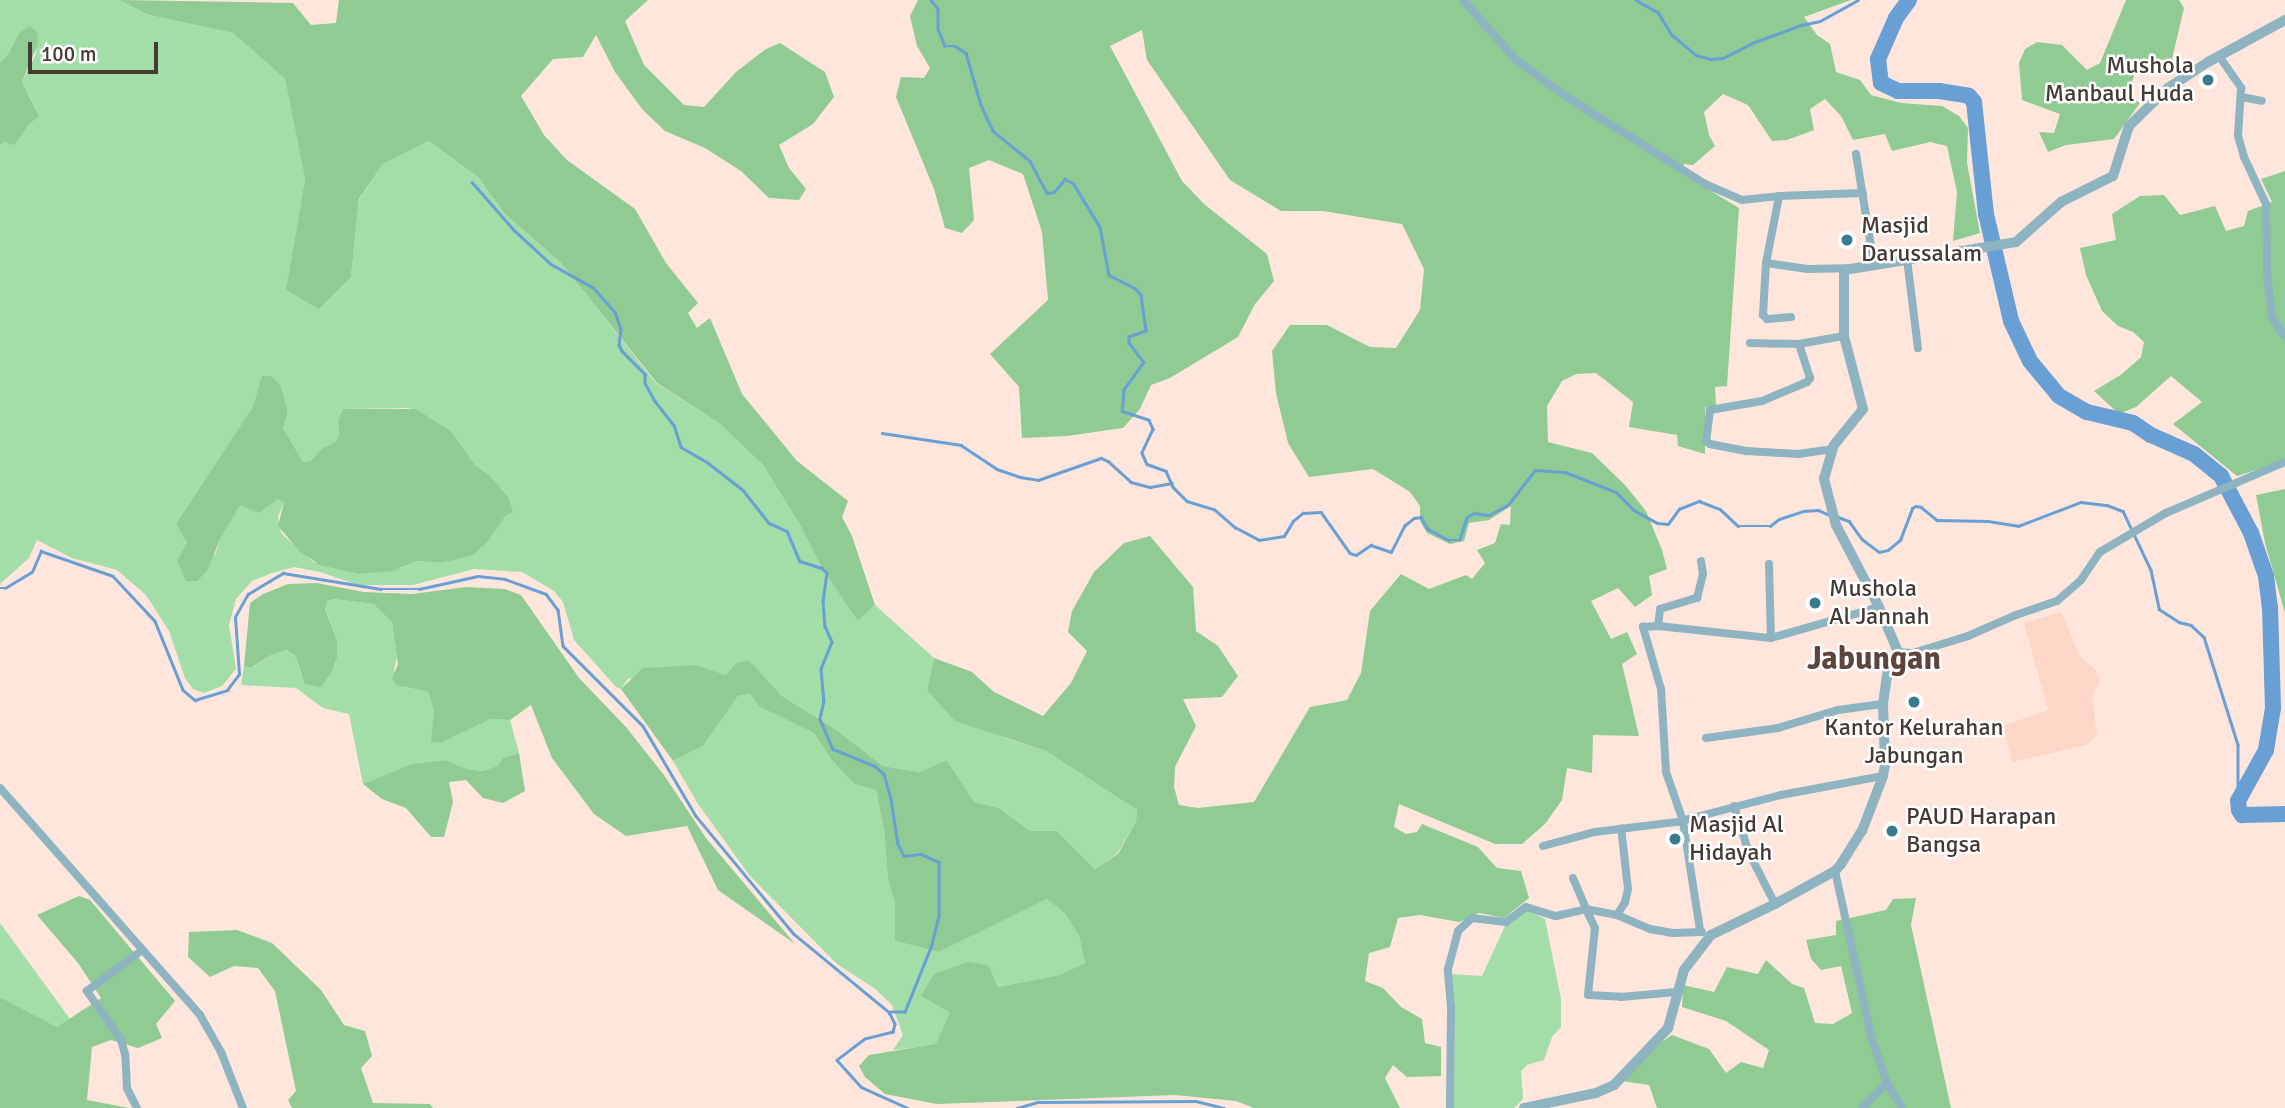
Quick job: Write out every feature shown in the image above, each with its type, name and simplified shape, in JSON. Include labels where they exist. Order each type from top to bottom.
[{"type":"street","points":[[1463,0],[1516,60],[1567,97],[1704,184],[1742,200],[1863,193]]},
{"type":"street","points":[[1766,264],[1808,269],[1847,268],[2022,239],[2062,202],[2113,176],[2125,136],[2138,115],[2168,88],[2285,20]]},
{"type":"street","points":[[2219,56],[2238,82],[2242,97],[2238,136],[2244,158],[2266,204],[2267,273],[2272,317],[2285,337]]},
{"type":"street","points":[[2242,97],[2262,101]]},
{"type":"street","points":[[1856,154],[1874,265]]},
{"type":"street","points":[[1779,196],[1766,264],[1764,318],[1791,317]]},
{"type":"street","points":[[1907,259],[1918,348]]},
{"type":"street","points":[[1847,268],[1843,273],[1844,335],[1863,409],[1832,449],[1824,479],[1836,525],[1879,607],[1898,652]]},
{"type":"street","points":[[1749,343],[1799,344],[1844,335]]},
{"type":"street","points":[[1799,344],[1810,378],[1807,382],[1762,401],[1710,410],[1706,441],[1746,451],[1798,454],[1832,449]]},
{"type":"street","points":[[1898,652],[1913,653],[1968,636],[2057,601],[2081,580],[2100,552],[2166,513],[2285,462]]},
{"type":"street","points":[[1658,626],[1660,609],[1697,598],[1703,574],[1701,561]]},
{"type":"street","points":[[1769,564],[1771,638]]},
{"type":"street","points":[[1700,930],[1683,821],[1666,772],[1661,689],[1642,631],[1646,626],[1658,626],[1771,638],[1879,607]]},
{"type":"street","points":[[1524,1108],[1610,1088],[1668,1028],[1684,970],[1711,935],[1835,871],[1851,852],[1883,776],[1885,765],[1882,704],[1888,667],[1898,652]]},
{"type":"street","points":[[1706,738],[1778,728],[1838,710],[1882,704]]},
{"type":"street","points":[[1543,846],[1621,828],[1683,821],[1734,806],[1883,776]]},
{"type":"street","points":[[0,788],[21,808],[141,951],[200,1015],[221,1052],[243,1108]]},
{"type":"street","points":[[1734,806],[1749,853],[1775,904]]},
{"type":"street","points":[[1617,915],[1625,902],[1628,889],[1621,828]]},
{"type":"street","points":[[1835,871],[1872,1039],[1887,1083],[1902,1108]]},
{"type":"street","points":[[1573,878],[1595,928],[1588,995],[1621,997],[1676,992]]},
{"type":"street","points":[[1450,1108],[1451,1007],[1448,969],[1458,931],[1472,918],[1506,922],[1527,907],[1556,916],[1586,909],[1617,915],[1650,929],[1673,933],[1700,930],[1711,935]]},
{"type":"street","points":[[137,1108],[127,1088],[121,1040],[87,991],[141,951]]},
{"type":"street","points":[[1862,1108],[1887,1083]]},
{"type":"shaded area","points":[[2061,612],[2080,657],[2095,669],[2100,682],[2092,695],[2097,736],[2086,745],[2012,762],[2003,726],[2048,710],[2024,623]]},
{"type":"green space","points":[[0,0],[119,0],[149,15],[233,33],[285,79],[305,179],[286,291],[351,277],[359,200],[383,164],[429,141],[478,177],[505,214],[561,263],[656,383],[719,423],[763,465],[800,525],[822,568],[859,620],[875,605],[934,658],[927,690],[1005,738],[1046,751],[1137,810],[1136,821],[1117,854],[1095,869],[1057,831],[1030,831],[999,808],[974,802],[947,760],[919,772],[883,766],[835,729],[782,696],[749,660],[736,663],[726,675],[697,665],[628,679],[621,689],[616,687],[574,640],[563,602],[554,591],[522,572],[474,569],[413,585],[358,585],[320,572],[294,567],[272,573],[252,581],[236,599],[229,625],[236,669],[222,686],[204,693],[193,689],[185,678],[169,631],[146,595],[117,570],[72,558],[37,540],[29,558],[0,584],[0,145],[4,142],[16,144],[36,109],[22,82],[36,54],[36,47],[19,33],[7,56],[0,62]],"holes":[[[283,397],[288,412],[283,428],[303,462],[311,461],[321,449],[335,442],[339,436],[338,420],[343,409],[408,408],[422,413],[451,431],[475,465],[489,475],[506,515],[480,549],[442,563],[417,561],[401,568],[359,574],[313,562],[281,533],[278,517],[284,502],[277,499],[240,504],[221,537],[215,555],[177,560],[187,543],[176,524],[254,407]]]},
{"type":"green space","points":[[119,0],[293,3],[311,25],[336,23],[339,0],[648,0],[625,21],[644,65],[684,105],[704,107],[736,72],[766,49],[780,43],[825,72],[834,97],[813,124],[779,145],[789,168],[806,189],[799,200],[769,198],[741,171],[705,148],[665,131],[642,109],[615,72],[596,35],[583,57],[553,59],[521,96],[544,135],[567,160],[635,209],[666,263],[698,303],[688,313],[697,328],[710,318],[742,394],[797,461],[848,501],[842,517],[852,536],[875,605],[858,621],[822,568],[800,525],[763,465],[719,423],[657,383],[561,263],[505,214],[478,177],[429,141],[383,164],[359,199],[351,277],[319,309],[286,290],[305,179],[285,79],[233,33],[149,15]]},
{"type":"green space","points":[[918,0],[1851,0],[1804,17],[1817,35],[1830,44],[1836,72],[1860,80],[1871,95],[1901,103],[1942,106],[1959,116],[1968,128],[1967,163],[1980,233],[1953,241],[1957,192],[1947,146],[1930,142],[1892,151],[1885,134],[1853,140],[1841,116],[1825,99],[1810,109],[1814,130],[1787,140],[1772,141],[1748,105],[1723,94],[1704,112],[1709,135],[1715,146],[1693,165],[1684,164],[1681,173],[1739,208],[1727,386],[1715,387],[1716,406],[1705,407],[1705,454],[1678,446],[1677,435],[1629,427],[1633,402],[1596,373],[1576,374],[1562,381],[1547,406],[1548,442],[1592,453],[1625,485],[1646,511],[1662,550],[1667,569],[1649,576],[1652,595],[1635,607],[1618,588],[1591,601],[1611,639],[1627,632],[1637,654],[1622,664],[1639,736],[1593,735],[1592,773],[1567,768],[1562,800],[1545,824],[1522,844],[1495,844],[1399,804],[1394,827],[1406,834],[1417,832],[1422,824],[1478,847],[1497,868],[1521,871],[1529,898],[1504,918],[1479,913],[1459,922],[1420,915],[1398,918],[1390,947],[1369,953],[1365,981],[1383,988],[1401,1007],[1422,1019],[1425,1043],[1441,1047],[1441,1076],[1407,1077],[1393,1065],[1385,1078],[1400,1108],[1254,1108],[1236,1101],[1175,1095],[937,1104],[885,1094],[865,1077],[859,1066],[869,1055],[936,1044],[950,1012],[921,996],[934,974],[968,962],[988,965],[998,987],[1059,975],[1085,963],[1079,936],[1065,913],[1047,899],[939,952],[895,941],[895,903],[888,880],[884,829],[876,790],[854,784],[831,759],[814,733],[760,707],[750,694],[738,696],[703,746],[673,761],[621,689],[643,668],[697,665],[726,675],[736,663],[749,660],[782,696],[835,729],[883,766],[919,772],[947,760],[974,802],[999,808],[1030,831],[1057,831],[1095,869],[1118,854],[1136,821],[1137,810],[1046,751],[955,721],[927,690],[934,658],[972,672],[994,692],[1043,716],[1071,683],[1087,651],[1068,632],[1072,611],[1094,572],[1124,543],[1150,536],[1193,587],[1196,631],[1218,646],[1238,676],[1222,697],[1183,699],[1196,726],[1175,767],[1174,787],[1179,805],[1198,808],[1254,802],[1310,707],[1347,700],[1361,673],[1370,611],[1401,574],[1429,589],[1466,575],[1472,579],[1485,563],[1477,550],[1495,543],[1501,524],[1510,525],[1511,506],[1489,520],[1469,523],[1464,541],[1450,544],[1427,533],[1420,521],[1420,506],[1410,492],[1373,469],[1309,477],[1288,443],[1276,393],[1272,351],[1290,325],[1327,325],[1370,347],[1396,348],[1420,310],[1424,269],[1402,224],[1323,211],[1281,211],[1230,180],[1147,60],[1142,30],[1110,46],[1182,181],[1204,204],[1267,254],[1274,281],[1255,304],[1238,337],[1170,378],[1151,385],[1140,409],[1123,428],[1067,436],[1022,438],[1019,387],[990,354],[1048,300],[1042,232],[1023,174],[989,160],[969,168],[974,220],[962,233],[945,228],[934,189],[896,97],[901,77],[924,78],[930,68],[917,46],[910,16]]},
{"type":"green space","points":[[2126,0],[2179,0],[2184,8],[2172,59],[2138,62],[2128,96],[2140,103],[2114,139],[2066,145],[2048,152],[2039,132],[2054,133],[2060,114],[2022,100],[2019,63],[2025,49],[2037,42],[2062,45],[2087,70],[2100,63]]},
{"type":"green space","points":[[30,26],[37,32],[38,44],[22,82],[39,116],[28,125],[15,145],[4,142],[0,145],[0,62],[7,56],[19,33]]},
{"type":"green space","points":[[2285,171],[2285,461],[2237,476],[2173,424],[2202,402],[2171,376],[2136,407],[2119,414],[2094,391],[2122,374],[2141,357],[2144,342],[2133,332],[2118,326],[2102,311],[2086,275],[2080,248],[2116,240],[2112,214],[2140,196],[2164,195],[2180,215],[2215,206],[2226,231],[2244,226],[2248,211],[2272,202],[2261,179]]},
{"type":"green space","points":[[262,376],[271,376],[280,385],[288,412],[283,428],[303,462],[311,461],[321,449],[335,442],[339,436],[338,420],[343,409],[416,409],[451,431],[475,465],[489,475],[508,497],[513,512],[506,515],[487,542],[473,555],[441,563],[417,561],[393,571],[359,574],[320,565],[300,552],[278,526],[284,502],[277,499],[259,513],[240,505],[221,537],[207,571],[197,581],[186,581],[177,560],[187,543],[176,524],[253,407]]},
{"type":"green space","points":[[2285,489],[2285,613],[2265,543],[2256,495]]},
{"type":"green space","points":[[317,583],[364,592],[412,594],[466,587],[505,589],[521,595],[579,678],[626,727],[664,775],[706,838],[795,944],[718,890],[687,826],[626,836],[594,814],[552,758],[531,705],[510,720],[491,719],[441,743],[431,742],[434,711],[428,692],[397,685],[392,679],[398,664],[392,622],[374,604],[334,599],[327,601],[325,609],[337,640],[337,657],[331,673],[321,687],[305,684],[295,655],[287,650],[271,655],[251,668],[244,666],[250,603],[263,594],[288,584]]},
{"type":"green space","points":[[334,599],[374,604],[388,615],[392,622],[397,656],[394,671],[405,687],[428,692],[434,711],[432,742],[441,743],[491,719],[510,720],[519,753],[503,758],[497,766],[483,771],[467,769],[445,760],[411,764],[363,784],[349,714],[323,708],[296,688],[241,685],[244,666],[252,668],[271,655],[287,650],[295,654],[302,677],[335,665],[337,640],[325,608],[327,601]]},
{"type":"green space","points":[[750,694],[760,707],[814,733],[831,759],[854,784],[876,790],[884,828],[888,880],[895,903],[895,941],[939,952],[1047,899],[1065,912],[1079,936],[1085,963],[1059,975],[998,987],[950,1012],[936,1045],[893,1050],[903,1035],[892,1005],[874,988],[837,964],[750,876],[698,804],[673,761],[703,746],[738,696]]},
{"type":"green space","points":[[519,753],[525,791],[503,803],[483,798],[466,780],[449,782],[453,802],[444,837],[431,837],[406,808],[382,799],[363,784],[411,764],[445,760],[467,769],[483,771],[497,766],[503,758]]},
{"type":"green space","points":[[79,896],[90,900],[175,1001],[156,1024],[162,1038],[138,1048],[111,1040],[92,1047],[87,1100],[129,1108],[0,1108],[0,997],[57,1027],[101,998],[78,963],[37,915]]},
{"type":"green space","points":[[1916,898],[1911,925],[1951,1108],[1657,1108],[1649,1085],[1622,1081],[1660,1043],[1672,1035],[1709,1049],[1726,1073],[1741,1062],[1763,1068],[1769,1050],[1726,1021],[1682,1007],[1683,985],[1714,992],[1727,967],[1758,974],[1766,960],[1792,984],[1804,988],[1815,1023],[1833,1024],[1852,1013],[1841,966],[1821,970],[1811,959],[1806,940],[1836,935],[1836,921],[1886,910],[1893,899]]},
{"type":"green space","points":[[1527,910],[1545,919],[1561,999],[1561,1027],[1552,1037],[1544,1060],[1527,1065],[1521,1071],[1523,1099],[1514,1108],[1454,1108],[1455,1007],[1451,974],[1482,976],[1505,926]]},
{"type":"green space","points":[[0,923],[70,1019],[57,1027],[0,997]]},
{"type":"green space","points":[[237,930],[272,943],[321,990],[344,1025],[365,1031],[372,1056],[361,1068],[373,1103],[430,1104],[433,1108],[292,1108],[288,1100],[296,1091],[275,991],[258,968],[234,966],[210,977],[188,957],[189,932]]},
{"type":"waterway","points":[[931,0],[938,9],[938,29],[945,46],[955,46],[966,53],[981,105],[993,131],[1030,161],[1047,193],[1054,192],[1065,179],[1073,183],[1100,227],[1109,275],[1135,288],[1141,295],[1146,331],[1129,337],[1129,343],[1144,362],[1124,390],[1122,411],[1149,420],[1153,429],[1142,453],[1147,464],[1166,471],[1173,487],[1187,501],[1214,509],[1235,527],[1259,540],[1284,536],[1293,521],[1303,513],[1321,512],[1350,553],[1356,555],[1371,545],[1391,552],[1405,525],[1414,518],[1421,517],[1428,529],[1449,540],[1459,540],[1467,517],[1474,513],[1489,515],[1508,505],[1535,470],[1565,472],[1616,492],[1634,510],[1657,523],[1668,524],[1679,509],[1699,501],[1720,509],[1738,526],[1770,526],[1779,519],[1803,511],[1818,510],[1832,516]]},
{"type":"waterway","points":[[1636,0],[1658,12],[1671,34],[1696,55],[1711,59],[1723,58],[1752,43],[1820,21],[1858,0]]},
{"type":"waterway","points":[[1909,0],[1896,18],[1878,59],[1881,83],[1898,91],[1939,91],[1969,96],[1974,102],[1986,214],[2011,321],[2030,361],[2059,396],[2087,412],[2133,423],[2151,435],[2194,454],[2221,476],[2251,533],[2266,576],[2270,607],[2273,708],[2266,750],[2238,801],[2239,810],[2242,815],[2285,814]]},
{"type":"waterway","points":[[472,182],[514,230],[551,264],[594,288],[615,312],[621,329],[619,345],[645,374],[645,383],[674,425],[681,447],[707,462],[743,490],[769,523],[787,531],[800,561],[822,568],[827,573],[823,600],[825,626],[832,642],[821,669],[824,701],[820,719],[833,749],[875,766],[884,774],[898,844],[904,856],[921,854],[939,862],[939,916],[932,945],[905,1012],[891,1012]]},
{"type":"waterway","points":[[882,433],[961,445],[997,469],[1020,477],[1038,480],[1101,458],[1131,482],[1150,487],[1172,483]]},
{"type":"waterway","points":[[1838,517],[1849,521],[1862,539],[1879,552],[1888,550],[1900,540],[1912,508],[1916,506],[1937,520],[1988,521],[2018,526],[2081,502],[2107,505],[2123,511],[2151,570],[2159,609],[2179,622],[2191,625],[2204,637],[2238,745],[2238,801]]},
{"type":"waterway","points":[[0,588],[5,588],[32,572],[41,551],[113,576],[155,621],[183,690],[195,700],[227,690],[239,674],[235,617],[248,594],[283,573],[381,589],[419,589],[478,576],[505,579],[546,594],[558,610],[563,646],[643,726],[696,816],[794,934],[889,1012],[895,1024],[893,1032],[865,1039],[837,1060],[861,1087],[908,1108]]},
{"type":"waterway","points":[[1017,1108],[1038,1102],[1196,1101],[1224,1108]]},
{"type":"place","name":"Mushola Manbaul Huda","points":[[2208,80]]},
{"type":"place","name":"Masjid Darussalam","points":[[1847,240]]},
{"type":"place","name":"Mushola Al Jannah","points":[[1815,603]]},
{"type":"place","name":"Kantor Kelurahan Jabungan","points":[[1914,702]]},
{"type":"place","name":"PAUD Harapan Bangsa","points":[[1892,831]]},
{"type":"place","name":"Masjid Al Hidayah","points":[[1675,839]]},
{"type":"district","name":"Jabungan","points":[[1874,659]]}]
